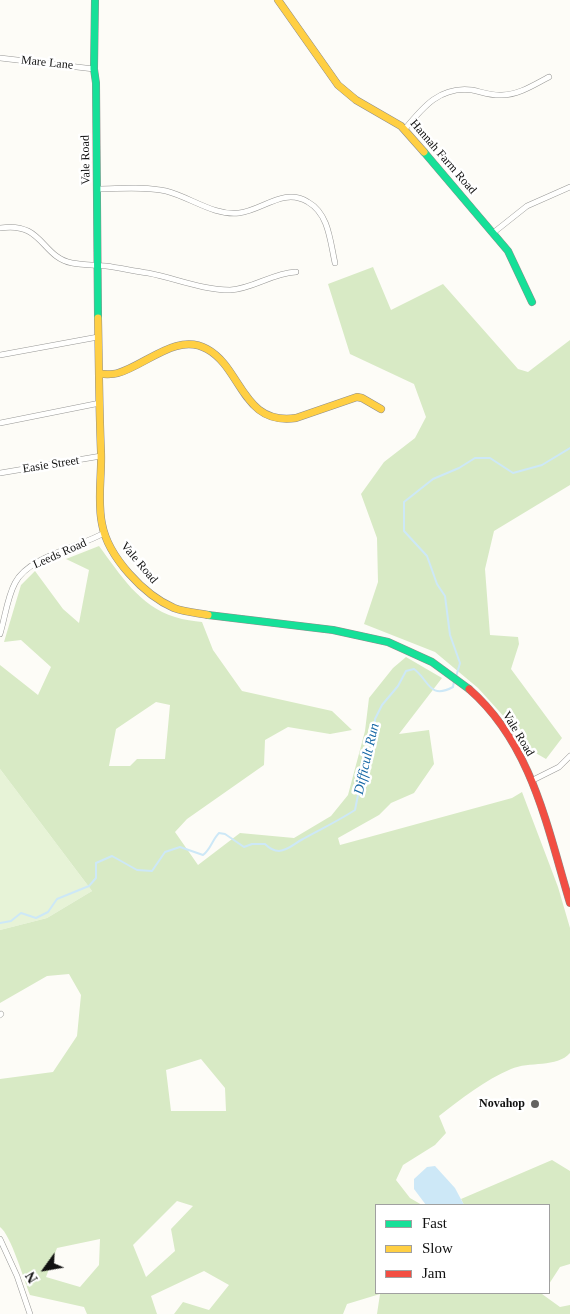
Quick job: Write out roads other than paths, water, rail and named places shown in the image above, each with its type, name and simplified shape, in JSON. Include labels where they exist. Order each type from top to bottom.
[{"type":"main road","name":"Vale Road","points":[[95,0],[94,69],[96,83],[101,515],[104,533],[117,556],[137,581],[155,598],[174,608],[211,616],[325,629],[366,636],[400,646],[430,661],[461,683],[492,712],[517,751],[531,781],[570,902]]},
{"type":"main road","name":"Hannah Farm Road","points":[[278,0],[338,85],[356,100],[405,129],[493,233],[512,258],[532,302]]},
{"type":"main road","points":[[99,374],[119,373],[174,347],[194,344],[206,348],[218,358],[250,402],[258,409],[275,418],[294,418],[357,397],[362,398],[381,410]]},
{"type":"street","name":"Mare Lane","points":[[0,58],[94,69]]},
{"type":"street","points":[[405,129],[428,103],[449,91],[470,90],[503,96],[518,92],[549,77]]},
{"type":"street","points":[[493,233],[527,206],[570,187]]},
{"type":"street","points":[[97,189],[166,191],[228,213],[245,212],[284,197],[302,199],[317,208],[324,218],[335,263]]},
{"type":"street","points":[[0,228],[13,227],[28,231],[35,235],[52,252],[71,263],[97,265],[149,274],[205,287],[230,290],[247,287],[275,275],[296,272]]},
{"type":"street","points":[[0,354],[98,337]]},
{"type":"street","points":[[0,424],[100,403]]},
{"type":"street","name":"Easie Street","points":[[0,472],[101,456]]},
{"type":"street","name":"Leeds Road","points":[[0,634],[12,588],[26,570],[33,564],[104,533]]},
{"type":"street","points":[[531,781],[559,767],[570,756]]},
{"type":"street","points":[[0,1239],[14,1268],[30,1314]]},
{"type":"water","points":[[435,1166],[455,1188],[463,1204],[425,1204],[414,1189],[414,1179],[427,1167]]},
{"type":"waterway","name":"Difficult Run","points":[[456,677],[460,663],[450,635],[445,596],[437,584],[427,556],[404,531],[404,502],[433,479],[459,468],[475,458],[490,458],[513,473],[542,465],[570,448]]},
{"type":"waterway","name":"Difficult Run","points":[[0,923],[11,921],[21,913],[36,918],[48,912],[57,899],[89,886],[96,878],[96,863],[112,856],[137,870],[152,871],[165,852],[180,847],[203,855],[219,833],[225,834],[244,847],[252,844],[265,844],[277,851],[289,848],[355,810],[363,770],[375,733],[375,719],[382,705],[398,686],[406,671],[414,669],[434,690],[439,691],[453,687],[454,681]]},
{"type":"place","name":"Novahop","points":[[535,1104]]}]
